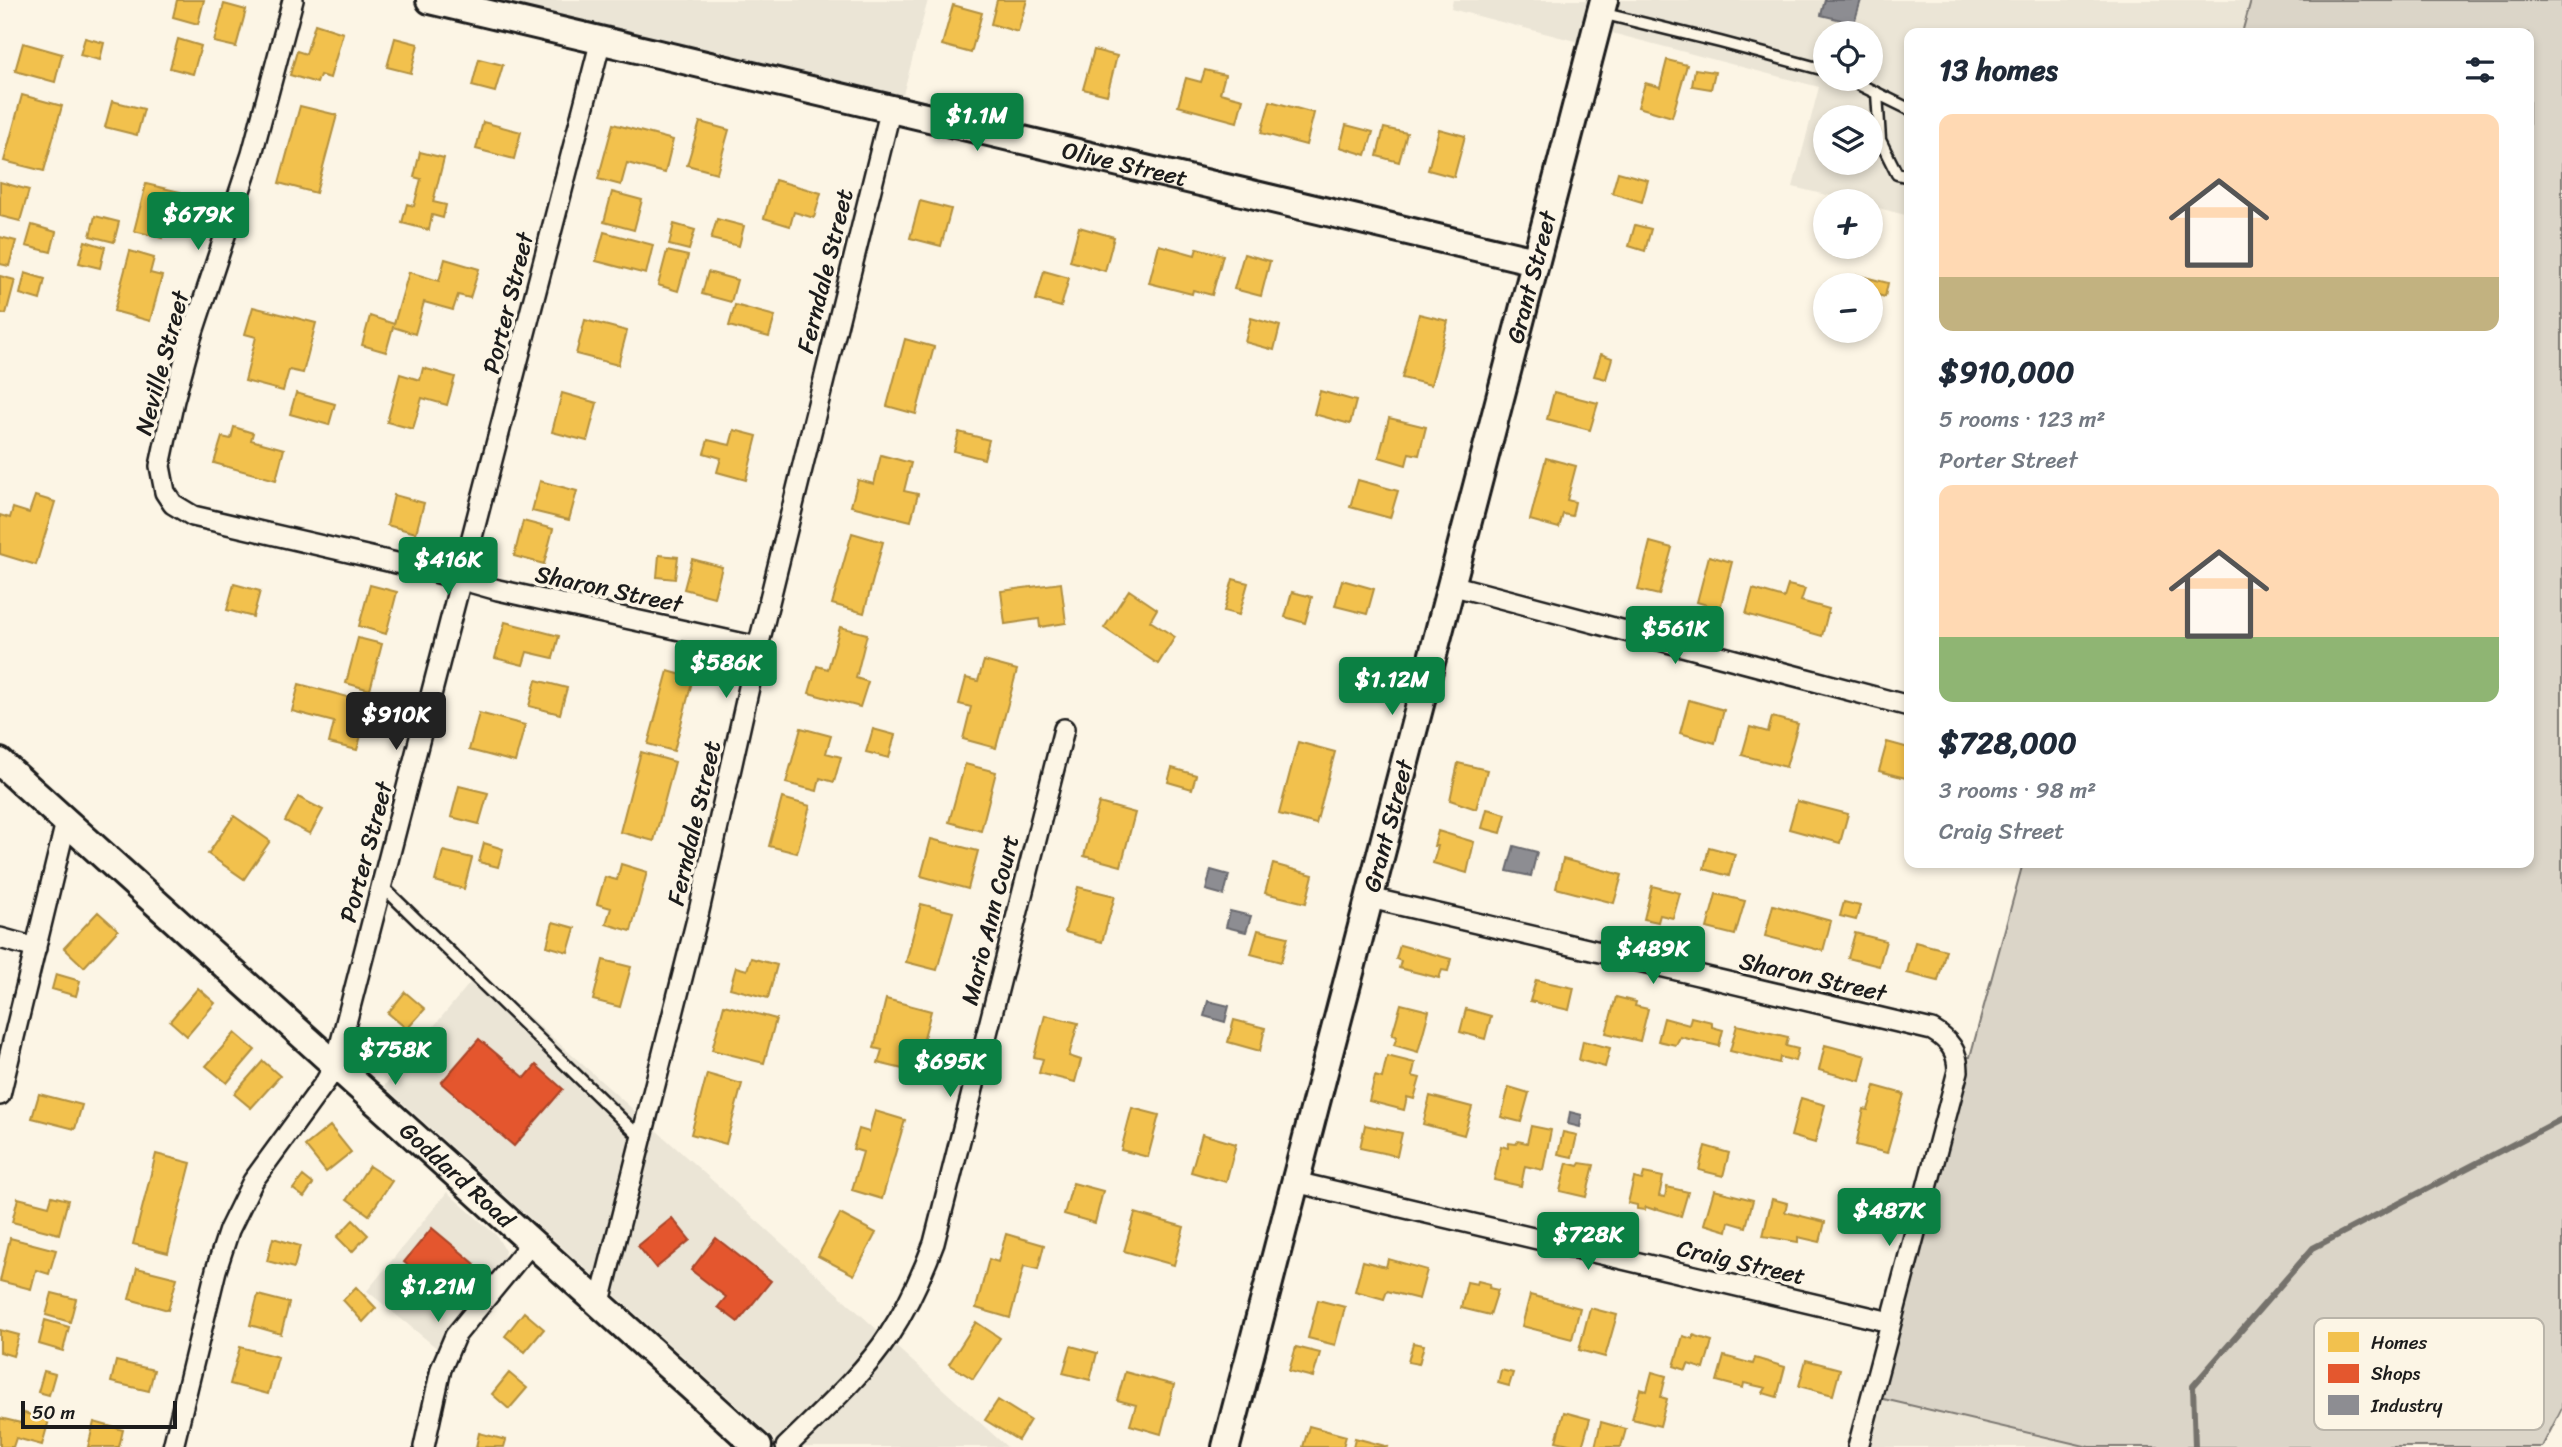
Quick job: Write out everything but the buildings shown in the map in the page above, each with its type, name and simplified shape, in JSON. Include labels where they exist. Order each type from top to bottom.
[{"type":"street","name":"Neville Street","points":[[169,498],[162,483],[160,466],[174,400],[191,338],[252,154],[293,0]]},
{"type":"street","name":"Olive Street","points":[[430,0],[1535,261]]},
{"type":"street","name":"Grant Street","points":[[1226,1447],[1602,7]]},
{"type":"street","name":"Porter Street","points":[[173,1447],[216,1270],[229,1230],[253,1181],[335,1065],[601,40]]},
{"type":"street","name":"Ferndale Street","points":[[600,1303],[699,911],[758,647],[891,108]]},
{"type":"street","name":"Sharon Street","points":[[169,498],[173,504],[193,516],[758,647]]},
{"type":"street","points":[[1451,585],[1904,705]]},
{"type":"street","name":"Mario Ann Court","points":[[786,1447],[888,1337],[911,1298],[927,1262],[1064,729]]},
{"type":"street","name":"Goddard Road","points":[[0,762],[758,1447]]},
{"type":"street","points":[[0,1096],[66,822]]},
{"type":"street","name":"Sharon Street","points":[[1370,898],[1932,1030],[1945,1038],[1953,1047],[1958,1071],[1890,1322]]},
{"type":"street","points":[[0,938],[36,948]]},
{"type":"street","name":"Craig Street","points":[[1295,1182],[1890,1322]]},
{"type":"street","points":[[424,1447],[441,1369],[455,1336],[532,1242]]},
{"type":"street","points":[[1858,1447],[1890,1322]]},
{"type":"lane","points":[[1602,7],[1813,67]]},
{"type":"lane","points":[[1873,91],[1904,106]]},
{"type":"lane","points":[[1877,93],[1880,140],[1897,174],[1904,176]]},
{"type":"lane","points":[[382,886],[642,1139]]},
{"type":"shaded area","points":[[487,0],[928,0],[902,98]]},
{"type":"shaded area","points":[[1453,0],[1589,0],[1579,42],[1451,9]]},
{"type":"shaded area","points":[[1612,0],[2251,0],[2243,28],[1904,28],[1904,215],[1883,209],[1883,189],[1813,189],[1813,192],[1793,187],[1813,110],[1813,175],[1883,175],[1883,105],[1814,105],[1818,91],[1883,91],[1883,21],[1813,21],[1813,85],[1604,31]]},
{"type":"shaded area","points":[[2251,0],[2562,0],[2562,1408],[2542,1447],[2089,1447],[1875,1397],[1961,1057],[1970,1057],[2022,868],[2534,868],[2534,28],[2243,28]]},
{"type":"shaded area","points":[[479,972],[1007,1447],[783,1447],[384,1086]]},
{"type":"shaded area","points":[[447,1192],[496,1235],[505,1250],[504,1257],[463,1309],[438,1349],[367,1291]]},
{"type":"shaded area","points":[[1875,1397],[2089,1447],[1862,1447]]},
{"type":"waterway","points":[[2195,1447],[2193,1386],[2313,1248],[2562,1119]]}]
